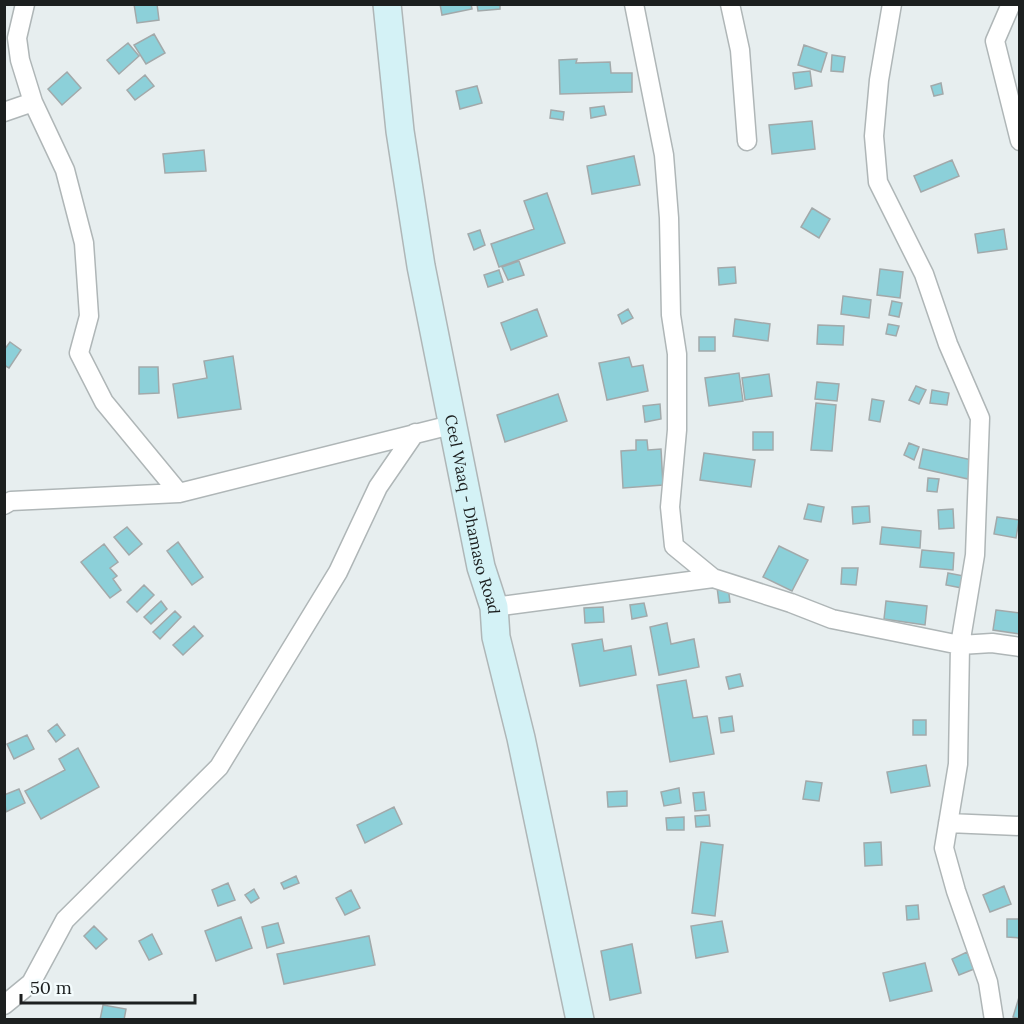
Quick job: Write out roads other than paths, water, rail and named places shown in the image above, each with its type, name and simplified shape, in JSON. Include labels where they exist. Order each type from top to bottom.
[{"type":"main road","name":"Ceel Waaq - Dhamaso Road","points":[[387,4],[400,131],[421,266],[481,567],[494,608],[496,637],[521,738],[580,1020]]},
{"type":"street","points":[[25,4],[17,38],[20,60],[33,102],[65,170],[84,243],[89,316],[80,353],[104,402],[179,494]]},
{"type":"street","points":[[634,4],[664,155],[669,218],[671,315],[677,354],[677,430],[670,507],[674,546],[713,578],[832,619],[960,645],[992,643],[1020,647]]},
{"type":"street","points":[[730,4],[740,50],[747,141]]},
{"type":"street","points":[[892,4],[879,80],[874,136],[878,182],[924,274],[948,344],[980,418],[975,555],[960,645],[958,764],[944,848],[956,891],[988,982],[994,1020]]},
{"type":"street","points":[[1011,4],[995,41],[1020,141]]},
{"type":"street","points":[[4,112],[33,102]]},
{"type":"street","points":[[7,497],[179,494],[415,432],[454,424]]},
{"type":"street","points":[[4,1005],[31,982],[65,920],[219,767],[338,572],[378,487],[415,432]]},
{"type":"street","points":[[494,608],[625,588],[713,578]]},
{"type":"street","points":[[948,824],[1020,826]]}]
